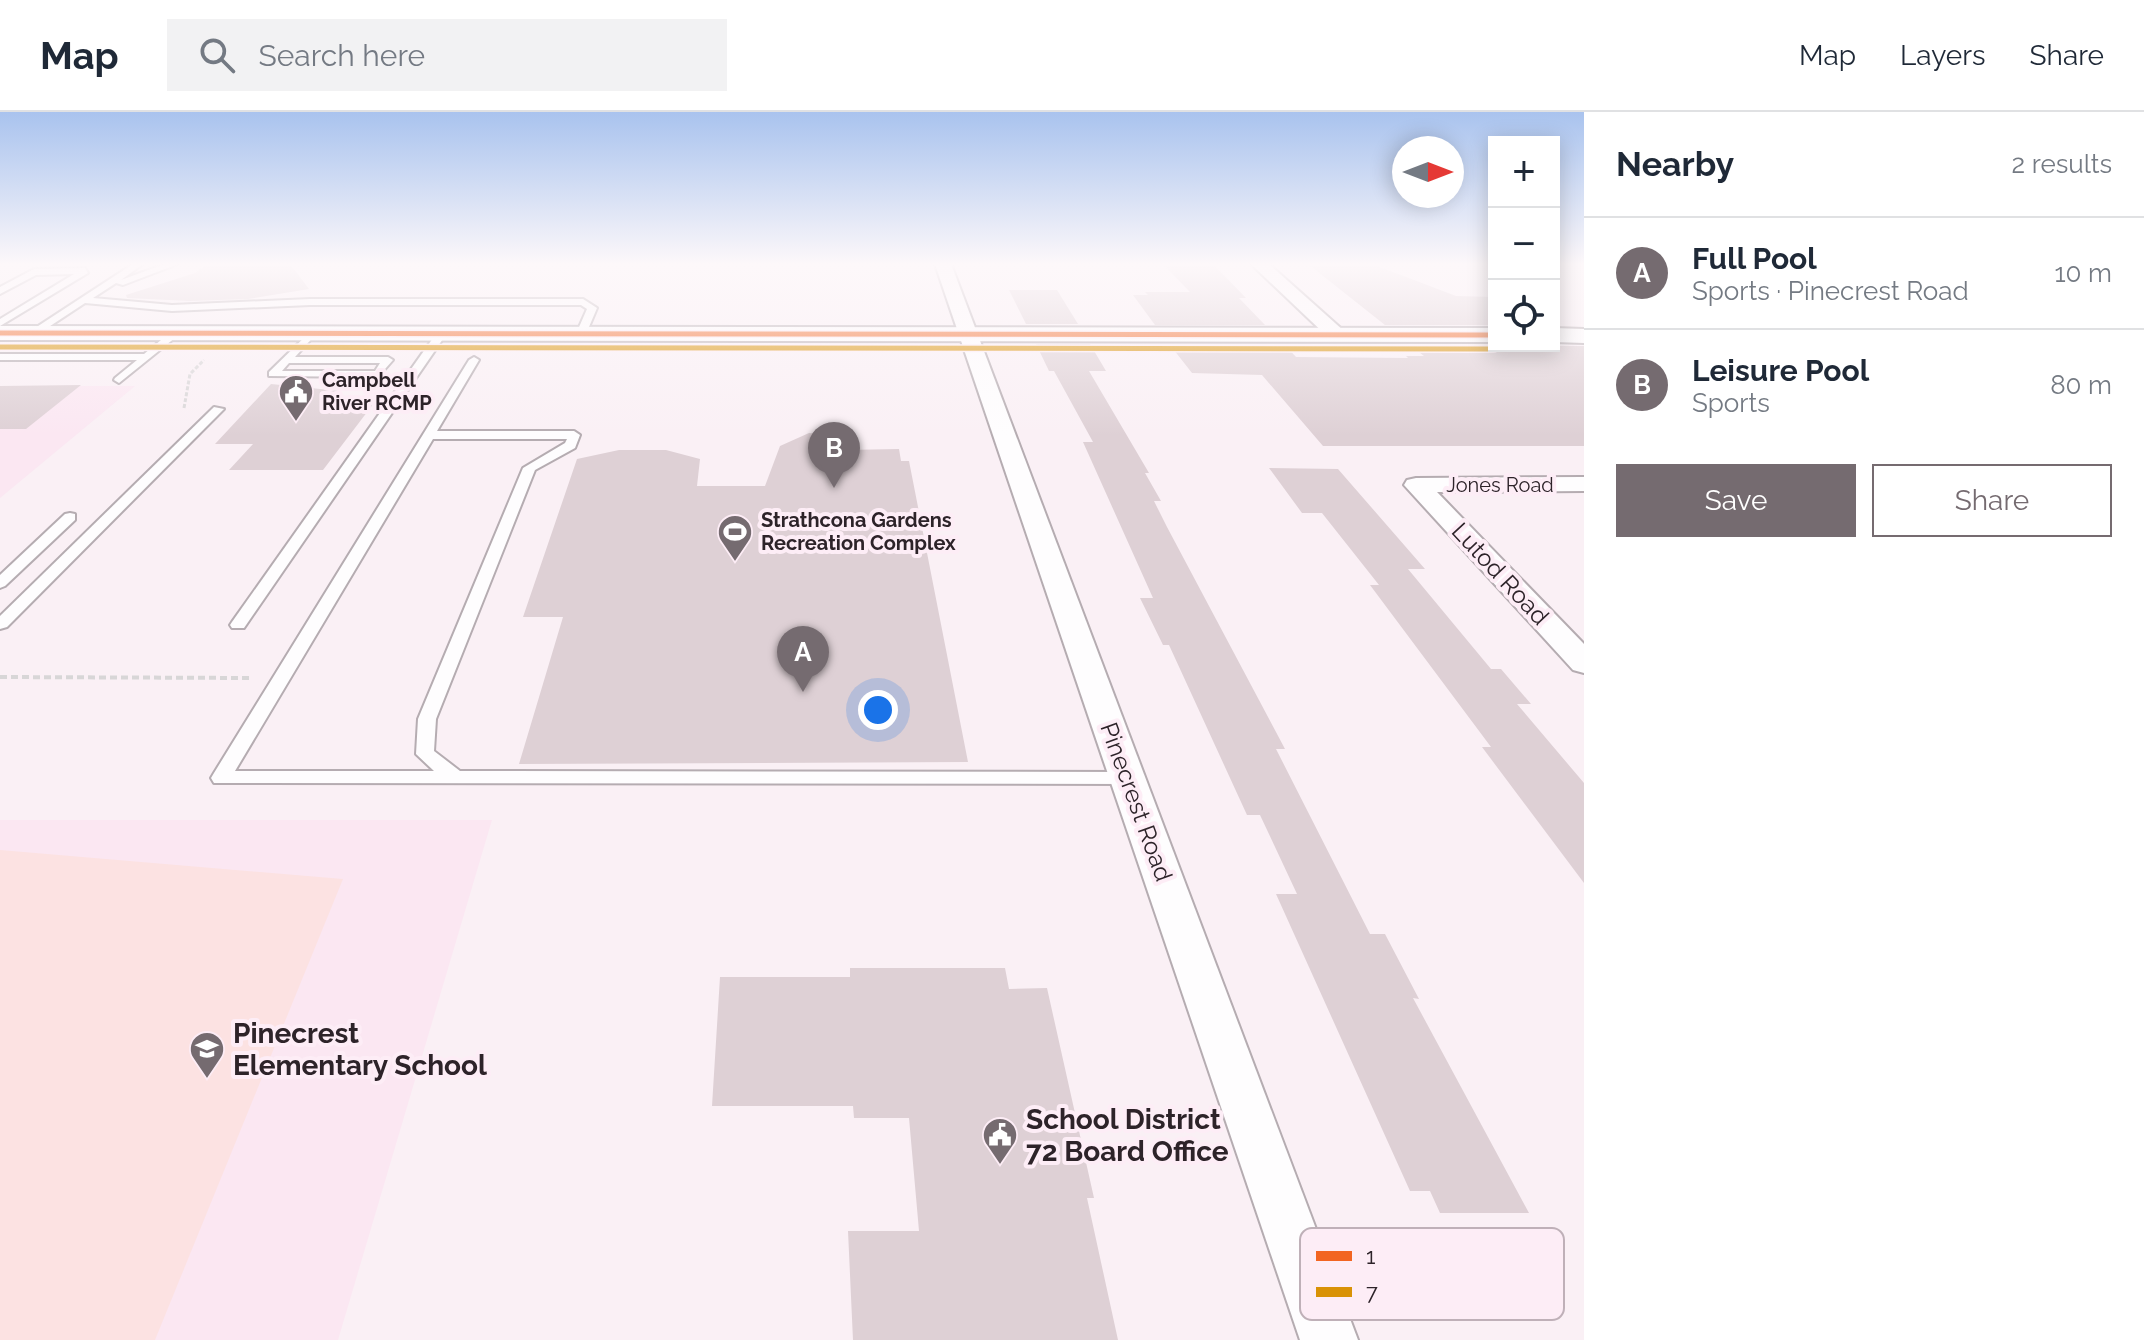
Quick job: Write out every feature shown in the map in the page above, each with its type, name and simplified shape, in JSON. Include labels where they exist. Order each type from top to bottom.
[{"type":"main road","points":[[0,333],[1488,335]]},
{"type":"main road","points":[[1560,335],[1584,336]]},
{"type":"street","name":"Pinecrest Road","points":[[963,321],[1300,1259]]},
{"type":"street","points":[[1322,321],[1337,335]]},
{"type":"street","name":"Jones Road","points":[[1416,485],[1584,484]]},
{"type":"street","name":"Lutod Road","points":[[1416,485],[1584,663]]},
{"type":"street","name":"Pinecrest Road","points":[[1322,1320],[1329,1340]]},
{"type":"lane","points":[[34,332],[51,321]]},
{"type":"lane","points":[[581,334],[586,321]]},
{"type":"lane","points":[[286,360],[388,360],[378,374],[273,374],[286,360],[313,332]]},
{"type":"lane","points":[[119,380],[176,333]]},
{"type":"lane","points":[[238,625],[442,333]]},
{"type":"lane","points":[[0,357],[148,357]]},
{"type":"lane","points":[[474,360],[221,778],[1128,779]]},
{"type":"lane","points":[[1,624],[218,409]]},
{"type":"lane","points":[[428,435],[574,435],[571,445],[529,468],[427,719],[425,754],[456,778]]},
{"type":"lane","points":[[0,583],[70,517]]},
{"type":"path","points":[[0,677],[281,678]]},
{"type":"shaded area","points":[[0,386],[135,386],[0,498]]},
{"type":"shaded area","name":"Pinecrest Elementary School","points":[[0,820],[492,820],[338,1340],[0,1340]]},
{"type":"shaded area","points":[[0,850],[343,879],[155,1340],[0,1340]]},
{"type":"building","points":[[1025,321],[1076,321],[1078,324],[1026,324]]},
{"type":"building","points":[[1152,321],[1261,321],[1265,325],[1155,325]]},
{"type":"building","points":[[1380,321],[1488,321],[1488,325],[1385,325]]},
{"type":"building","points":[[1036,344],[1090,344],[1106,371],[1089,371],[1149,473],[1145,473],[1161,501],[1154,501],[1285,749],[1276,749],[1370,934],[1385,934],[1419,999],[1413,998],[1529,1213],[1440,1213],[1430,1191],[1410,1191],[1276,894],[1297,894],[1260,815],[1247,815],[1169,645],[1163,645],[1140,598],[1153,598],[1083,442],[1093,442]]},
{"type":"building","points":[[1170,345],[1285,345],[1296,357],[1408,358],[1406,356],[1424,356],[1410,345],[1488,345],[1488,352],[1560,352],[1560,346],[1584,346],[1584,446],[1323,446],[1262,375],[1192,373]]},
{"type":"building","name":"Campbell River RCMP","points":[[271,384],[340,391],[331,403],[374,403],[323,470],[229,470],[253,444],[215,444]]},
{"type":"building","points":[[81,385],[26,429],[0,429],[0,386]]},
{"type":"building","name":"Strathcona Gardens Recreation Complex","points":[[809,433],[843,436],[845,450],[899,449],[901,461],[909,461],[968,762],[519,764],[563,617],[523,617],[577,459],[619,450],[666,450],[700,459],[697,486],[765,486],[780,446]]},
{"type":"building","points":[[1269,468],[1338,469],[1425,569],[1408,569],[1491,669],[1501,669],[1531,704],[1517,704],[1584,783],[1584,883],[1482,747],[1491,747],[1370,585],[1379,585],[1322,513],[1302,513]]},
{"type":"building","name":"School District 72 Board Office","points":[[850,968],[1005,968],[1009,989],[1047,988],[1094,1198],[1087,1198],[1118,1340],[853,1340],[848,1231],[919,1231],[909,1118],[854,1118],[853,1106],[712,1106],[720,977],[850,977]]},
{"type":"transit line","name":"1","points":[[0,333],[1488,335]]},
{"type":"transit line","name":"7","points":[[0,347],[1488,349]]},
{"type":"place","name":"Campbell River RCMP","points":[[296,423]]},
{"type":"place","name":"Leisure Pool","points":[[834,488]]},
{"type":"place","name":"Strathcona Gardens Recreation Complex","points":[[735,563]]},
{"type":"place","name":"Full Pool","points":[[803,692]]},
{"type":"place","name":"Pinecrest Elementary School","points":[[207,1080]]},
{"type":"place","name":"School District 72 Board Office","points":[[1000,1166]]}]
